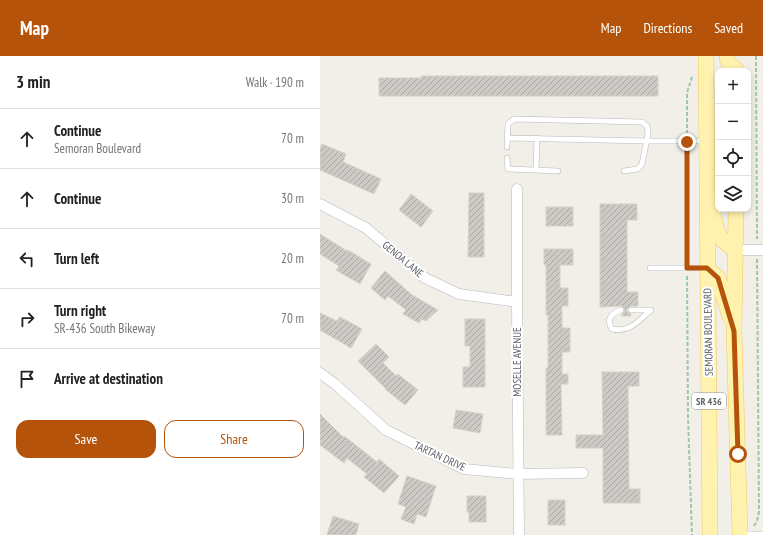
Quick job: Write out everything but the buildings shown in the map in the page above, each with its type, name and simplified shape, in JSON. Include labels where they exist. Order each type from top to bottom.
[{"type":"main road","name":"SEMORAN BOULEVARD","points":[[706,56],[710,535]]},
{"type":"main road","points":[[727,56],[727,60],[730,65],[736,65]]},
{"type":"main road","points":[[706,175],[716,229],[724,243],[736,250]]},
{"type":"main road","name":"SR 436","points":[[736,212],[734,331],[740,535]]},
{"type":"main road","points":[[707,268],[718,278],[734,331]]},
{"type":"street","name":"MOSELLE AVENUE","points":[[517,189],[518,535]]},
{"type":"street","name":"GENOA LANE","points":[[320,204],[366,228],[425,278],[459,294],[517,302]]},
{"type":"street","points":[[736,250],[760,250]]},
{"type":"street","name":"TARTAN DRIVE","points":[[320,373],[335,384],[386,430],[464,470],[518,474],[583,473]]},
{"type":"lane","points":[[507,147],[508,124],[514,119],[642,122],[647,126],[648,134],[642,164],[638,169],[624,171]]},
{"type":"lane","points":[[507,138],[687,142],[706,141]]},
{"type":"lane","points":[[536,170],[537,138]]},
{"type":"lane","points":[[507,158],[508,169],[558,171]]},
{"type":"lane","points":[[650,268],[707,268]]},
{"type":"lane","points":[[621,310],[614,313],[609,319],[609,325],[612,330],[627,330],[651,310],[631,310]]},
{"type":"lane","points":[[740,535],[763,534]]},
{"type":"path","points":[[753,534],[759,512],[760,250],[756,206],[756,56]]},
{"type":"path","points":[[692,535],[688,416],[687,93],[693,73]]},
{"type":"route","points":[[687,142],[687,268],[707,268],[718,278],[722,287],[734,331],[738,454]]}]
